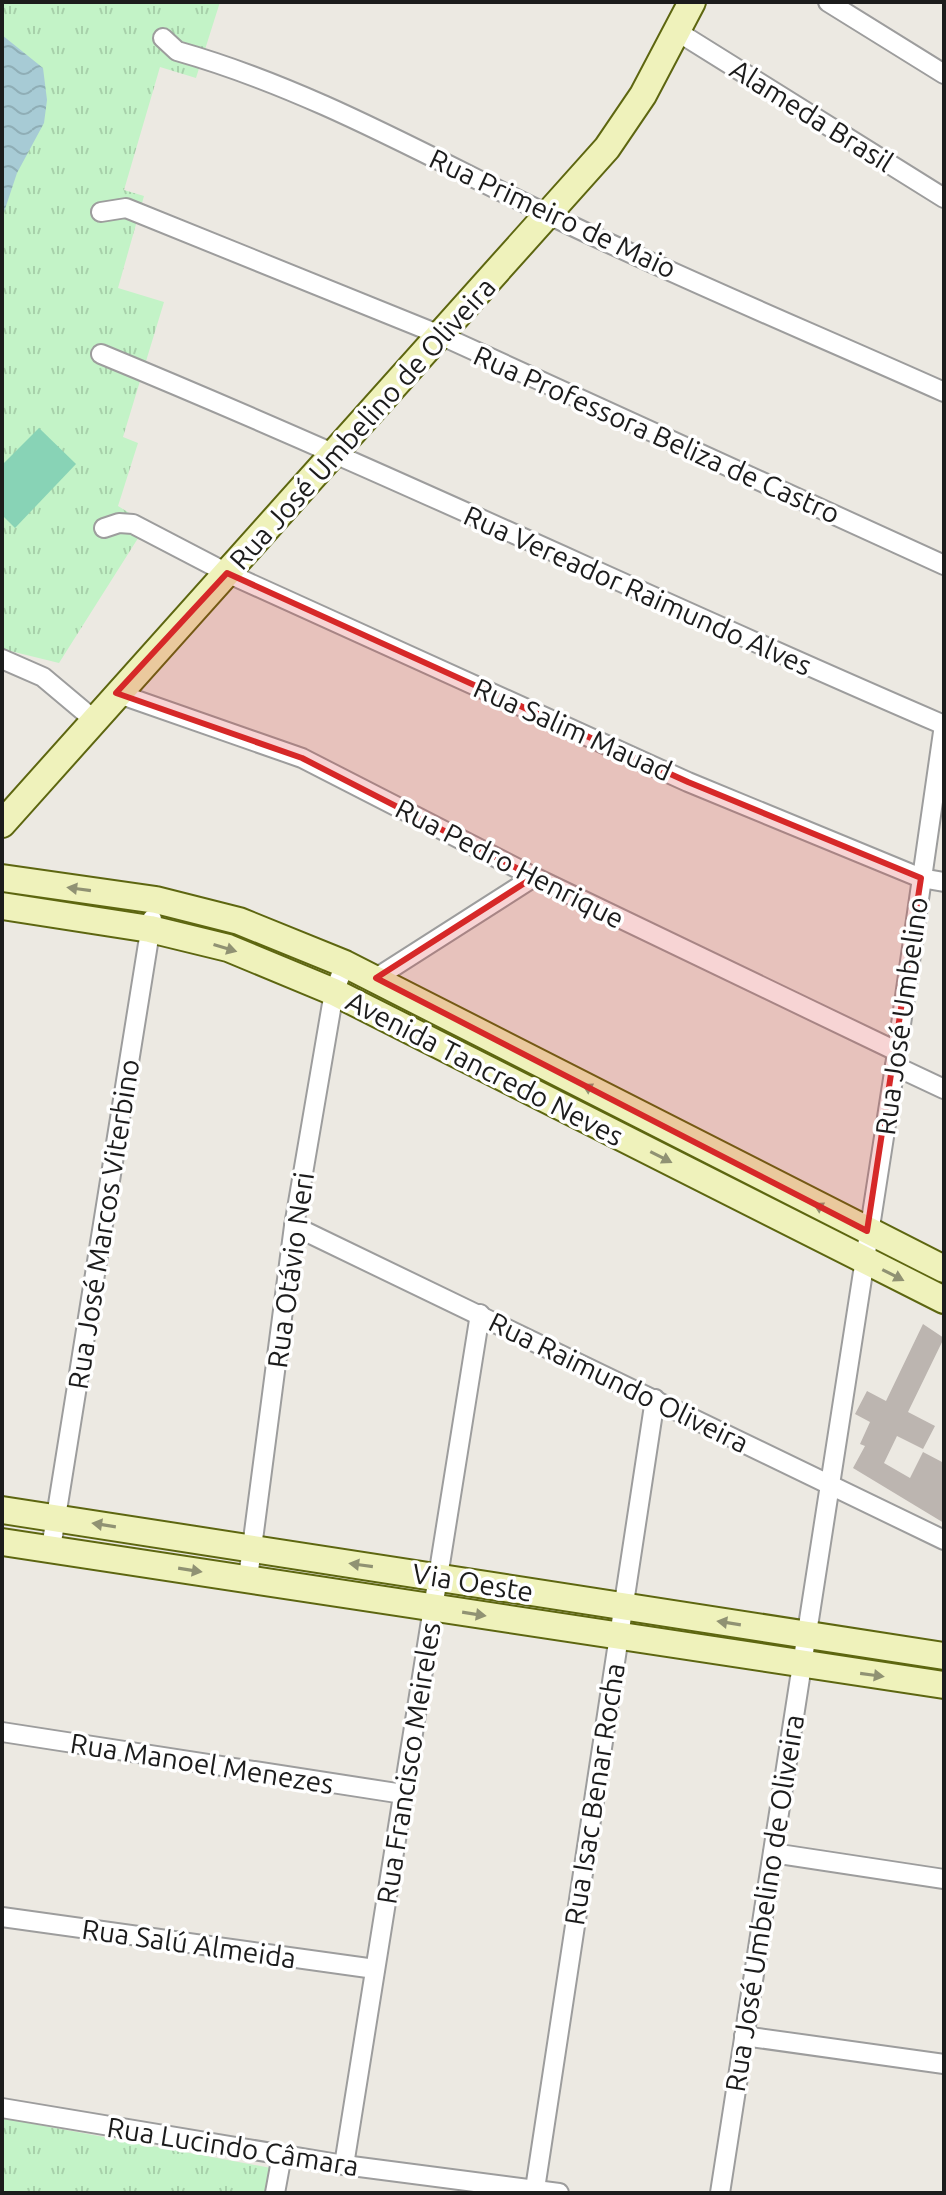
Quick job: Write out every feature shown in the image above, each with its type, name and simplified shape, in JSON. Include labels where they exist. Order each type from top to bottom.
[{"type":"street","name":"Rua José Umbelino de Oliveira","points":[[2,824],[625,126],[692,2]]},
{"type":"street","points":[[828,2],[944,74]]},
{"type":"street","name":"Alameda Brasil","points":[[678,32],[944,198]]},
{"type":"street","name":"Rua Primeiro de Maio","points":[[163,38],[177,51],[303,95],[374,127],[548,215],[944,392]]},
{"type":"street","name":"Rua Professora Beliza de Castro","points":[[101,212],[126,208],[440,335],[944,565]]},
{"type":"street","points":[[101,354],[333,452]]},
{"type":"street","name":"Rua Vereador Raimundo Alves","points":[[333,452],[629,588],[944,725]]},
{"type":"street","name":"Rua Salim Mauad","points":[[104,528],[119,523],[133,524],[227,573],[688,782],[921,878],[944,882]]},
{"type":"street","points":[[2,659],[43,677],[93,719]]},
{"type":"street","name":"Rua Pedro Henrique","points":[[116,693],[302,758],[896,1058],[944,1089]]},
{"type":"street","name":"Rua José Umbelino","points":[[830,1486],[944,725]]},
{"type":"street","points":[[376,978],[534,877]]},
{"type":"street","name":"Avenida Tancredo Neves","points":[[2,878],[156,900],[239,921],[345,964],[944,1269]]},
{"type":"street","name":"Rua José Marcos Viterbino","points":[[51,1548],[156,900]]},
{"type":"street","name":"Avenida Tancredo Neves","points":[[2,906],[150,929],[228,948],[334,992],[944,1300]]},
{"type":"street","name":"Rua Otávio Neri","points":[[248,1578],[294,1226],[334,992],[345,964]]},
{"type":"street","name":"Rua Raimundo Oliveira","points":[[294,1226],[944,1540]]},
{"type":"street","name":"Rua Francisco Meireles","points":[[344,2165],[480,1314]]},
{"type":"street","name":"Rua Isac Benar Rocha","points":[[535,2189],[655,1399]]},
{"type":"street","name":"Rua José Umbelino de Oliveira","points":[[720,2193],[830,1486]]},
{"type":"street","name":"Via Oeste","points":[[2,1510],[622,1606],[808,1624],[944,1656]]},
{"type":"street","name":"Via Oeste","points":[[2,1542],[944,1685]]},
{"type":"street","name":"Rua Manoel Menezes","points":[[2,1732],[403,1794]]},
{"type":"street","points":[[773,1853],[944,1879]]},
{"type":"street","name":"Rua Salú Almeida","points":[[2,1917],[375,1969]]},
{"type":"street","points":[[744,2036],[944,2064]]},
{"type":"street","name":"Rua Lucindo Câmara","points":[[2,2108],[344,2165],[559,2193]]},
{"type":"street","points":[[275,2193],[282,2155]]},
{"type":"highlighted area","points":[[227,573],[688,782],[921,878],[867,1231],[376,978],[534,877],[302,758],[116,693]]},
{"type":"green space","points":[[2,2],[220,2],[196,78],[160,67],[124,190],[144,196],[118,288],[164,302],[123,437],[138,443],[118,506],[147,524],[59,663],[2,649]]},
{"type":"green space","points":[[39,428],[76,464],[15,528],[2,515],[2,465]]},
{"type":"green space","points":[[2,2118],[271,2168],[267,2193],[2,2193]]},
{"type":"water","points":[[2,35],[43,68],[47,100],[44,123],[17,173],[2,218]]},
{"type":"building","points":[[923,1324],[944,1338],[908,1412],[935,1426],[923,1449],[897,1436],[884,1463],[910,1478],[923,1452],[944,1463],[944,1523],[853,1468],[865,1446],[860,1444],[870,1422],[855,1414],[867,1391],[886,1401]]}]
